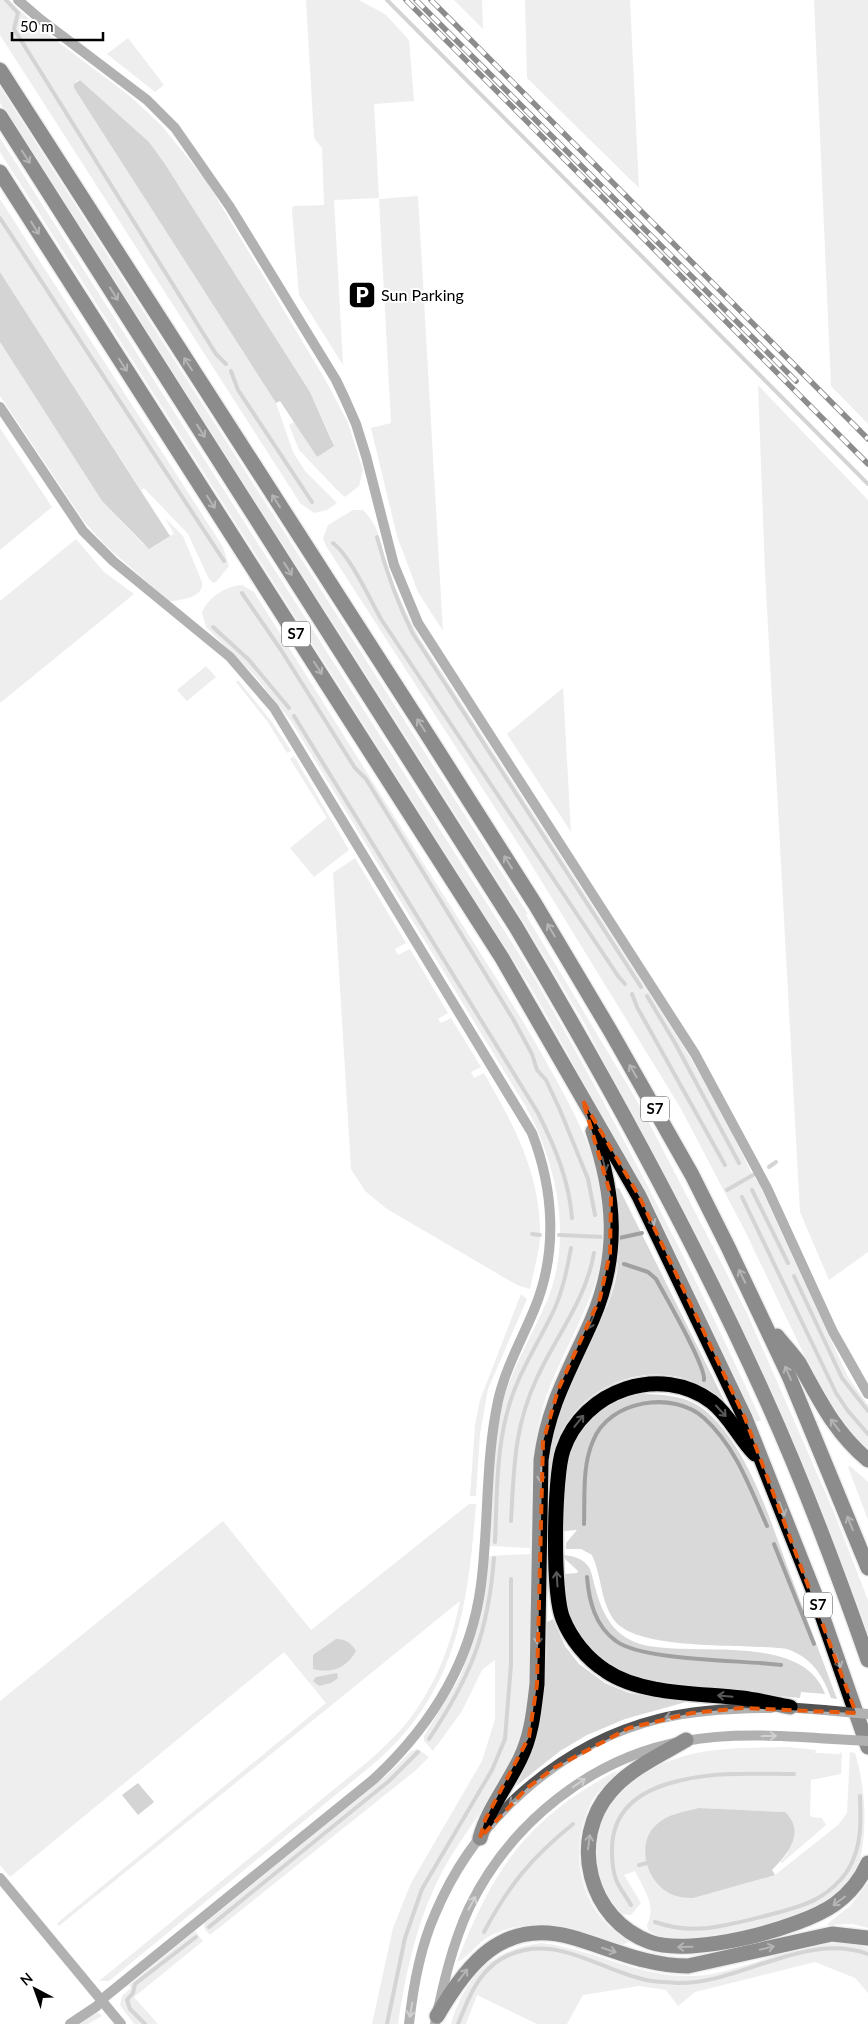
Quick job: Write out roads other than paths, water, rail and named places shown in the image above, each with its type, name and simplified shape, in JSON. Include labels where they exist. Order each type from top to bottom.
[{"type":"highway","name":"S7","points":[[0,70],[534,904],[692,1175],[793,1384],[868,1568]]},
{"type":"highway","points":[[0,116],[516,928],[583,1040],[639,1140],[765,1398],[823,1537],[868,1660]]},
{"type":"highway","name":"S7","points":[[0,172],[502,958],[639,1196],[720,1362],[764,1463],[814,1592],[868,1747]]},
{"type":"highway","points":[[480,1838],[488,1815],[521,1758],[529,1737],[537,1684],[538,1564],[543,1442],[550,1411],[558,1390],[600,1298],[610,1253],[611,1196],[602,1156],[583,1101]]},
{"type":"highway","points":[[763,1320],[798,1362],[816,1398],[847,1442],[868,1460]]},
{"type":"highway","points":[[764,1463],[747,1446],[723,1412],[712,1401],[695,1393],[662,1383],[630,1386],[612,1394],[591,1408],[576,1424],[563,1449],[559,1464],[556,1539],[558,1602],[570,1635],[605,1671],[620,1679],[639,1685],[744,1698],[790,1707]]},
{"type":"highway","points":[[686,1740],[645,1764],[623,1780],[604,1800],[592,1822],[588,1842],[588,1857],[594,1886],[616,1920],[632,1933],[664,1946],[682,1948],[705,1946],[791,1925],[813,1917],[836,1904],[857,1883],[868,1862]]},
{"type":"highway","points":[[436,2020],[453,1988],[476,1959],[495,1946],[519,1935],[550,1933],[570,1937],[643,1961],[664,1965],[688,1966],[832,1934],[868,1938]]},
{"type":"street","points":[[18,0],[40,19],[147,100],[175,128],[225,200],[336,380],[356,424],[394,565],[418,623],[700,1063],[767,1188],[839,1345],[868,1394]]},
{"type":"street","points":[[0,407],[83,531],[112,561],[230,657],[274,708],[532,1133],[548,1187],[552,1222],[549,1252],[538,1299],[509,1369],[494,1419],[486,1500],[481,1585],[474,1618],[461,1657],[438,1705],[414,1739],[374,1778],[101,2000],[97,2006],[70,2024]]},
{"type":"street","points":[[408,2024],[420,1960],[434,1914],[454,1877],[480,1838],[527,1788],[575,1753],[598,1741],[644,1724],[692,1712],[790,1707],[868,1714]]},
{"type":"street","points":[[436,2020],[440,1993],[469,1909],[498,1859],[535,1817],[590,1776],[624,1758],[686,1740],[773,1735],[868,1741]]},
{"type":"street","points":[[0,1878],[121,2024]]},
{"type":"waterway","points":[[6,0],[18,13],[14,29],[216,354],[226,364]]},
{"type":"waterway","points":[[387,0],[868,484]]},
{"type":"waterway","points":[[0,218],[224,561]]},
{"type":"waterway","points":[[231,371],[238,390],[312,502]]},
{"type":"waterway","points":[[377,537],[392,586],[413,634],[641,987]]},
{"type":"waterway","points":[[333,543],[340,549],[353,568],[381,619],[625,984]]},
{"type":"waterway","points":[[242,593],[281,650],[355,768],[366,779],[513,1019],[532,1054],[537,1070],[546,1080],[560,1110],[588,1179],[595,1215]]},
{"type":"waterway","points":[[213,627],[249,660],[289,708]]},
{"type":"waterway","points":[[294,716],[538,1113],[560,1164],[568,1190],[572,1218]]},
{"type":"waterway","points":[[632,994],[637,1007],[725,1165]]},
{"type":"waterway","points":[[647,996],[675,1043],[739,1163]]},
{"type":"waterway","points":[[769,1167],[776,1162]]},
{"type":"waterway","points":[[727,1190],[753,1175]]},
{"type":"waterway","points":[[752,1190],[788,1263]]},
{"type":"waterway","points":[[742,1197],[836,1393],[848,1411],[868,1434]]},
{"type":"waterway","points":[[619,1238],[642,1233]]},
{"type":"waterway","points":[[532,1234],[540,1235]]},
{"type":"waterway","points":[[559,1235],[604,1237]]},
{"type":"waterway","points":[[495,1542],[499,1460],[507,1413],[516,1386],[557,1302],[571,1248]]},
{"type":"waterway","points":[[511,1521],[516,1448],[529,1396],[577,1302],[590,1270],[594,1253]]},
{"type":"waterway","points":[[624,1264],[648,1272],[656,1279],[692,1346],[703,1372],[704,1380]]},
{"type":"waterway","points":[[794,1276],[842,1378],[868,1411]]},
{"type":"waterway","points":[[584,1524],[587,1461],[593,1441],[601,1427],[613,1416],[627,1408],[659,1402],[676,1404],[691,1409],[715,1429],[734,1455],[767,1526]]},
{"type":"waterway","points":[[774,1544],[814,1644]]},
{"type":"waterway","points":[[429,1739],[456,1695],[475,1653],[487,1609],[494,1558]]},
{"type":"waterway","points":[[587,1577],[589,1595],[598,1620],[609,1635],[629,1648],[694,1659],[781,1665]]},
{"type":"waterway","points":[[387,2024],[405,1938],[422,1889],[492,1770],[505,1739],[511,1664],[511,1579]]},
{"type":"waterway","points":[[209,1927],[389,1781],[418,1752]]},
{"type":"waterway","points":[[631,1905],[616,1879],[612,1852],[613,1837],[617,1824],[622,1813],[630,1804],[652,1790],[692,1778],[736,1774],[794,1774]]},
{"type":"waterway","points":[[655,1922],[681,1928],[708,1928],[782,1912],[822,1896],[842,1878],[853,1861],[860,1834],[860,1796]]},
{"type":"waterway","points":[[484,1932],[493,1915],[522,1873],[558,1836],[573,1824]]},
{"type":"waterway","points":[[639,1865],[647,1863]]},
{"type":"waterway","points":[[145,2024],[130,2009],[127,2000],[133,1993],[135,1984],[196,1937]]},
{"type":"waterway","points":[[458,2024],[475,1987],[489,1968],[499,1960],[525,1950],[540,1949],[570,1953],[642,1979],[676,1983],[724,1976],[796,1954],[820,1949],[844,1949],[868,1954]]},
{"type":"railway","points":[[406,0],[868,464]]},
{"type":"railway","points":[[416,0],[796,381]]},
{"type":"railway","points":[[431,0],[868,439]]},
{"type":"place","name":"Sun Parking","points":[[362,295]]}]
